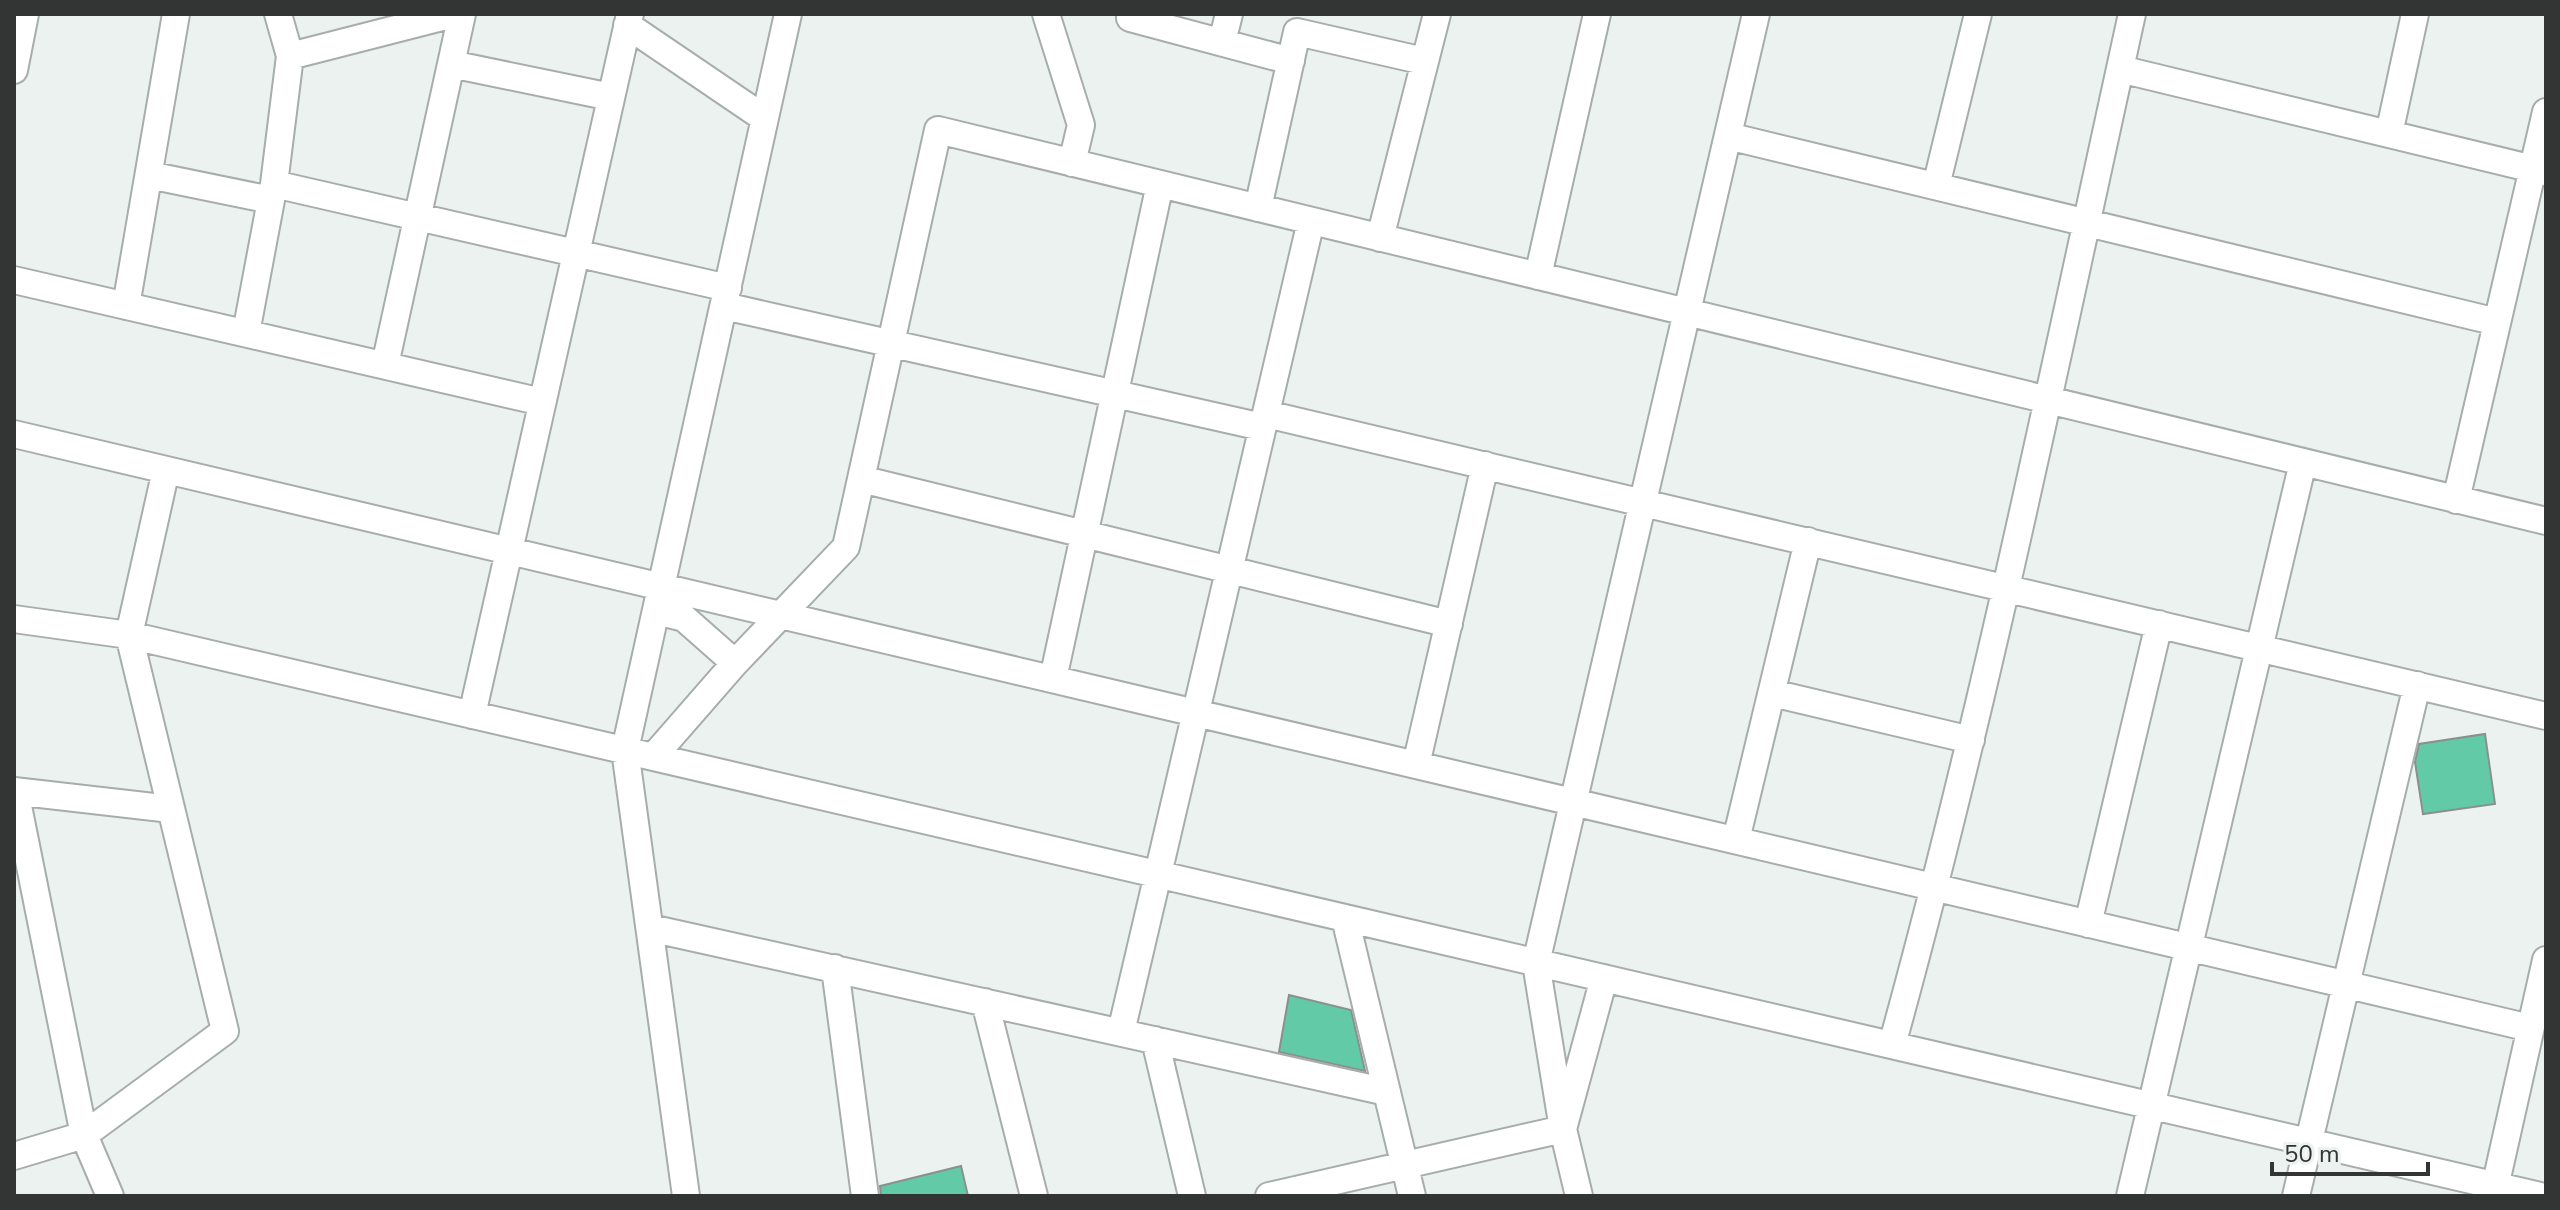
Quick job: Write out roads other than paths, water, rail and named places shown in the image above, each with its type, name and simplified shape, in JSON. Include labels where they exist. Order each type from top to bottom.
[{"type":"street","points":[[14,70],[25,14]]},
{"type":"street","points":[[126,306],[176,14]]},
{"type":"street","points":[[246,333],[273,192],[290,56],[278,14]]},
{"type":"street","points":[[290,56],[454,14]]},
{"type":"street","points":[[385,365],[462,14]]},
{"type":"street","points":[[686,1196],[625,750],[788,14]]},
{"type":"street","points":[[1046,14],[1081,125],[1072,163]]},
{"type":"street","points":[[1131,14],[1130,18],[1291,61]]},
{"type":"street","points":[[1222,42],[1229,14]]},
{"type":"street","points":[[1380,238],[1437,14]]},
{"type":"street","points":[[1538,276],[1597,14]]},
{"type":"street","points":[[1579,1196],[1563,1129],[1536,963],[1756,14]]},
{"type":"street","points":[[1936,186],[1978,14]]},
{"type":"street","points":[[1892,1045],[1935,887],[2007,588],[2132,14]]},
{"type":"street","points":[[2389,134],[2415,14]]},
{"type":"street","points":[[472,715],[628,19],[764,118]]},
{"type":"street","points":[[1258,208],[1297,32],[1424,61]]},
{"type":"street","points":[[451,64],[611,97]]},
{"type":"street","points":[[2120,69],[2539,171]]},
{"type":"street","points":[[2456,500],[2497,322],[2539,171],[2546,112]]},
{"type":"street","points":[[653,757],[735,663],[846,547],[938,130],[2546,521]]},
{"type":"street","points":[[1728,136],[2497,322]]},
{"type":"street","points":[[149,175],[418,217],[576,253],[891,344],[1115,394],[1264,420],[1485,465],[2546,716]]},
{"type":"street","points":[[1053,679],[1160,184]]},
{"type":"street","points":[[1121,1032],[1311,221]]},
{"type":"street","points":[[14,280],[542,402]]},
{"type":"street","points":[[14,434],[509,551],[659,599],[781,618],[1053,679],[2530,1028]]},
{"type":"street","points":[[2130,1196],[2303,462]]},
{"type":"street","points":[[1416,765],[1485,465]]},
{"type":"street","points":[[14,1156],[84,1135],[225,1031],[129,635],[166,470]]},
{"type":"street","points":[[861,479],[1449,624]]},
{"type":"street","points":[[1736,840],[1808,541]]},
{"type":"street","points":[[659,599],[735,663]]},
{"type":"street","points":[[14,619],[129,635],[2309,1142],[2494,1191],[2540,1196]]},
{"type":"street","points":[[2088,924],[2159,624]]},
{"type":"street","points":[[2296,1196],[2417,685]]},
{"type":"street","points":[[1772,693],[1971,740]]},
{"type":"street","points":[[110,1196],[84,1135],[15,791],[171,809]]},
{"type":"street","points":[[1345,918],[1412,1196]]},
{"type":"street","points":[[650,928],[1387,1092]]},
{"type":"street","points":[[2494,1191],[2546,960]]},
{"type":"street","points":[[835,968],[865,1196]]},
{"type":"street","points":[[1563,1129],[1604,978]]},
{"type":"street","points":[[985,1002],[1034,1196]]},
{"type":"street","points":[[1155,1040],[1192,1196]]},
{"type":"street","points":[[1269,1196],[1563,1129]]}]
